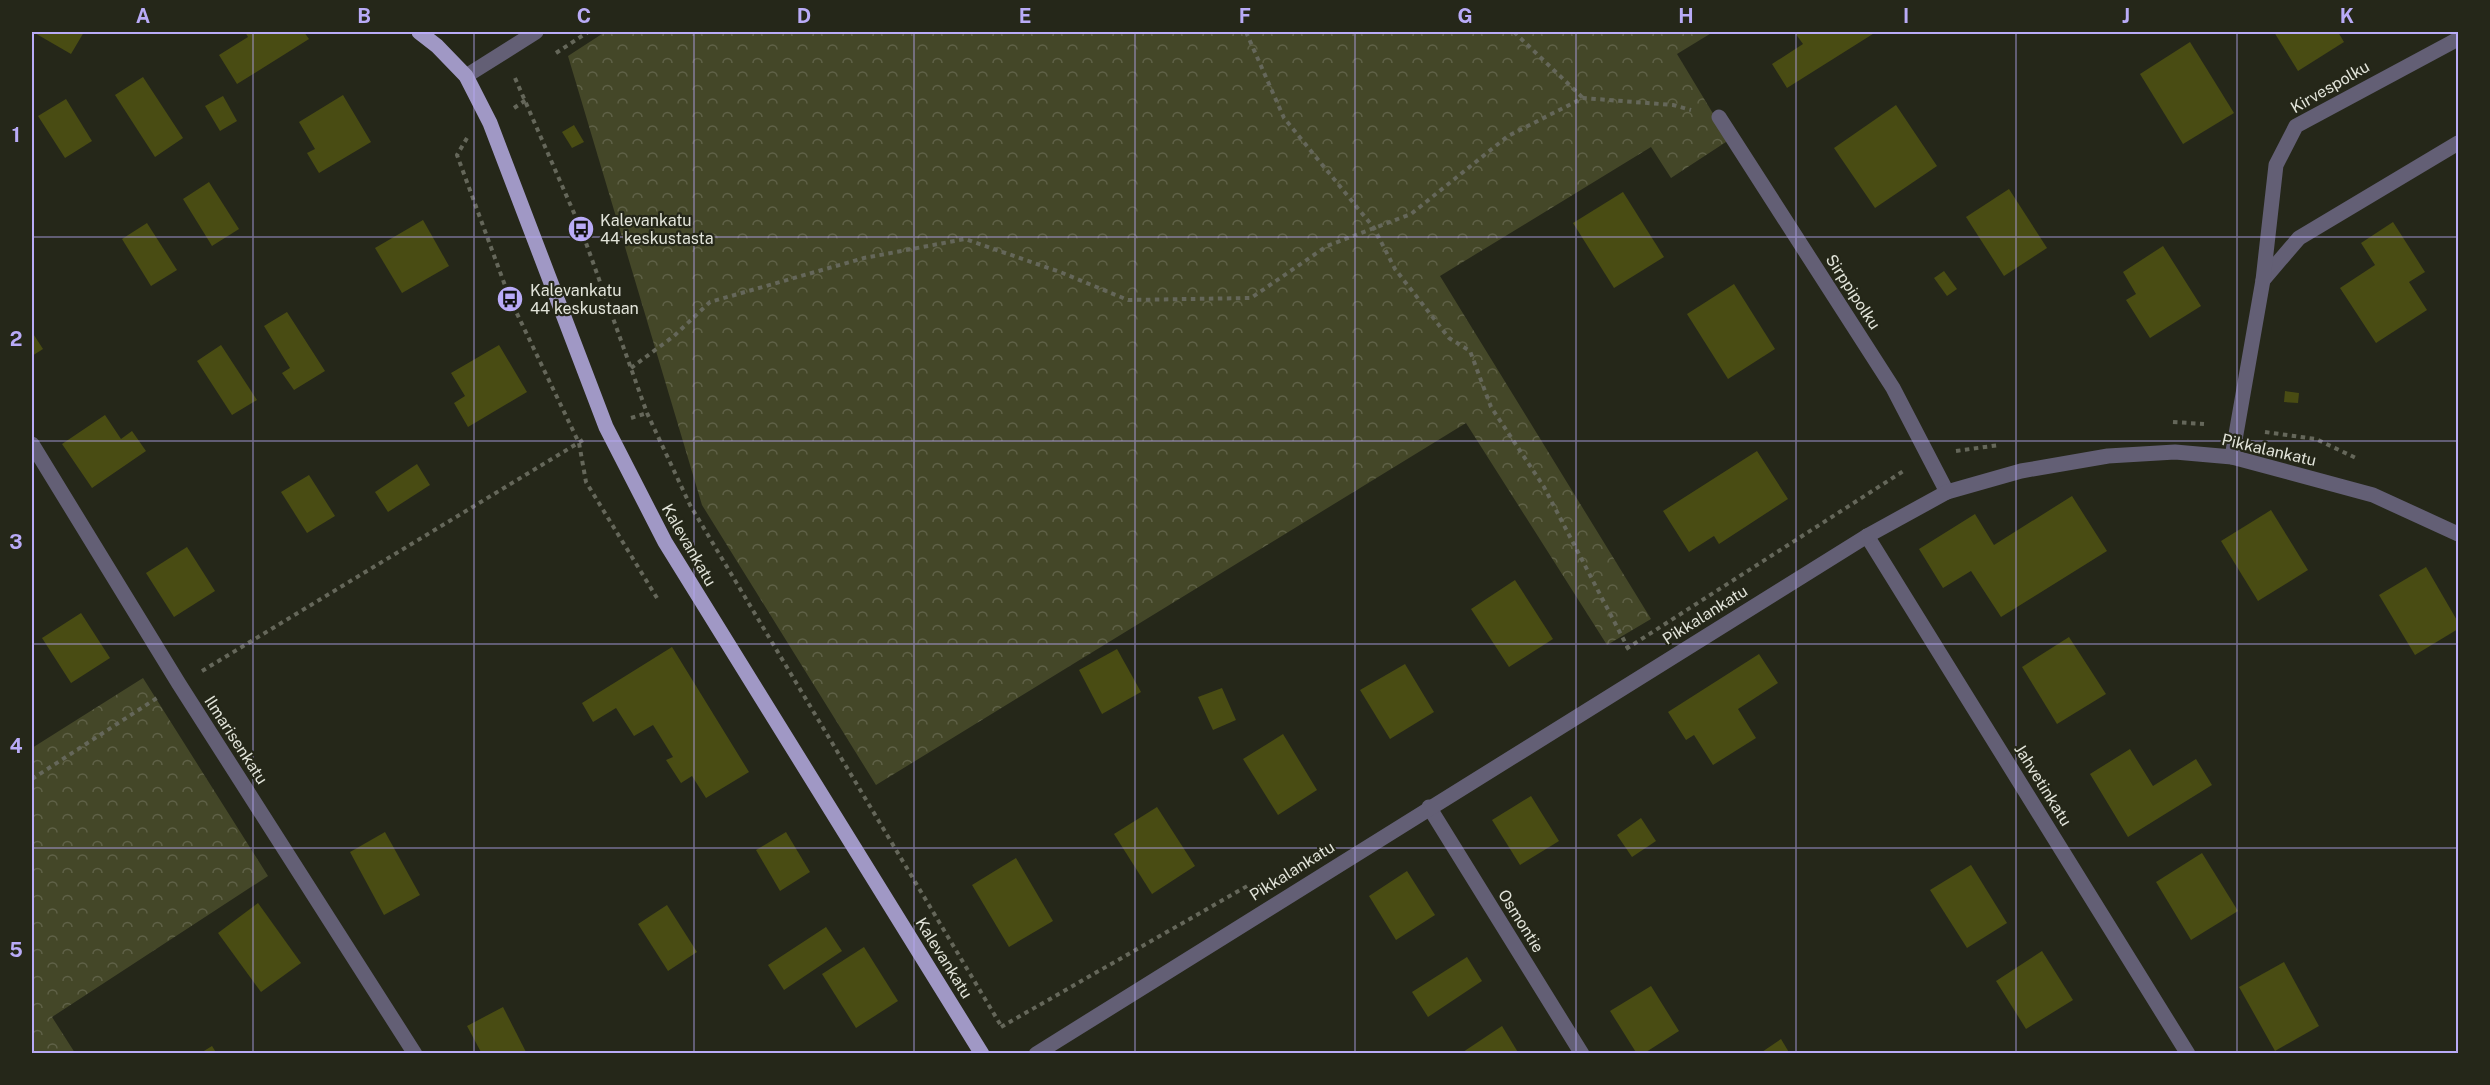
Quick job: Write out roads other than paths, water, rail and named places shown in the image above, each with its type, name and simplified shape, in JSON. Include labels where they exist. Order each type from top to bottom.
[{"type":"main road","name":"Kalevankatu","points":[[419,32],[466,76],[490,123],[606,427],[664,542],[982,1053]]},
{"type":"street","points":[[466,76],[536,32]]},
{"type":"street","name":"Kirvespolku","points":[[2232,457],[2263,280],[2276,165],[2296,126],[2458,39]]},
{"type":"street","name":"Sirppipolku","points":[[1719,117],[1893,388],[1947,492]]},
{"type":"street","points":[[2263,280],[2299,238],[2458,143]]},
{"type":"street","name":"Ilmarisenkatu","points":[[32,444],[179,684],[415,1053]]},
{"type":"street","name":"Pikkalankatu","points":[[1036,1053],[1867,536],[1947,492],[2021,471],[2108,456],[2175,452],[2232,457],[2373,495],[2458,534]]},
{"type":"street","name":"Jahvetinkatu","points":[[1867,536],[2188,1053]]},
{"type":"street","name":"Osmontie","points":[[1429,807],[1582,1053]]},
{"type":"place","name":"Kalevankatu 44 keskustasta","points":[[581,229]]},
{"type":"place","name":"Kalevankatu 44 keskustaan","points":[[510,299]]}]
